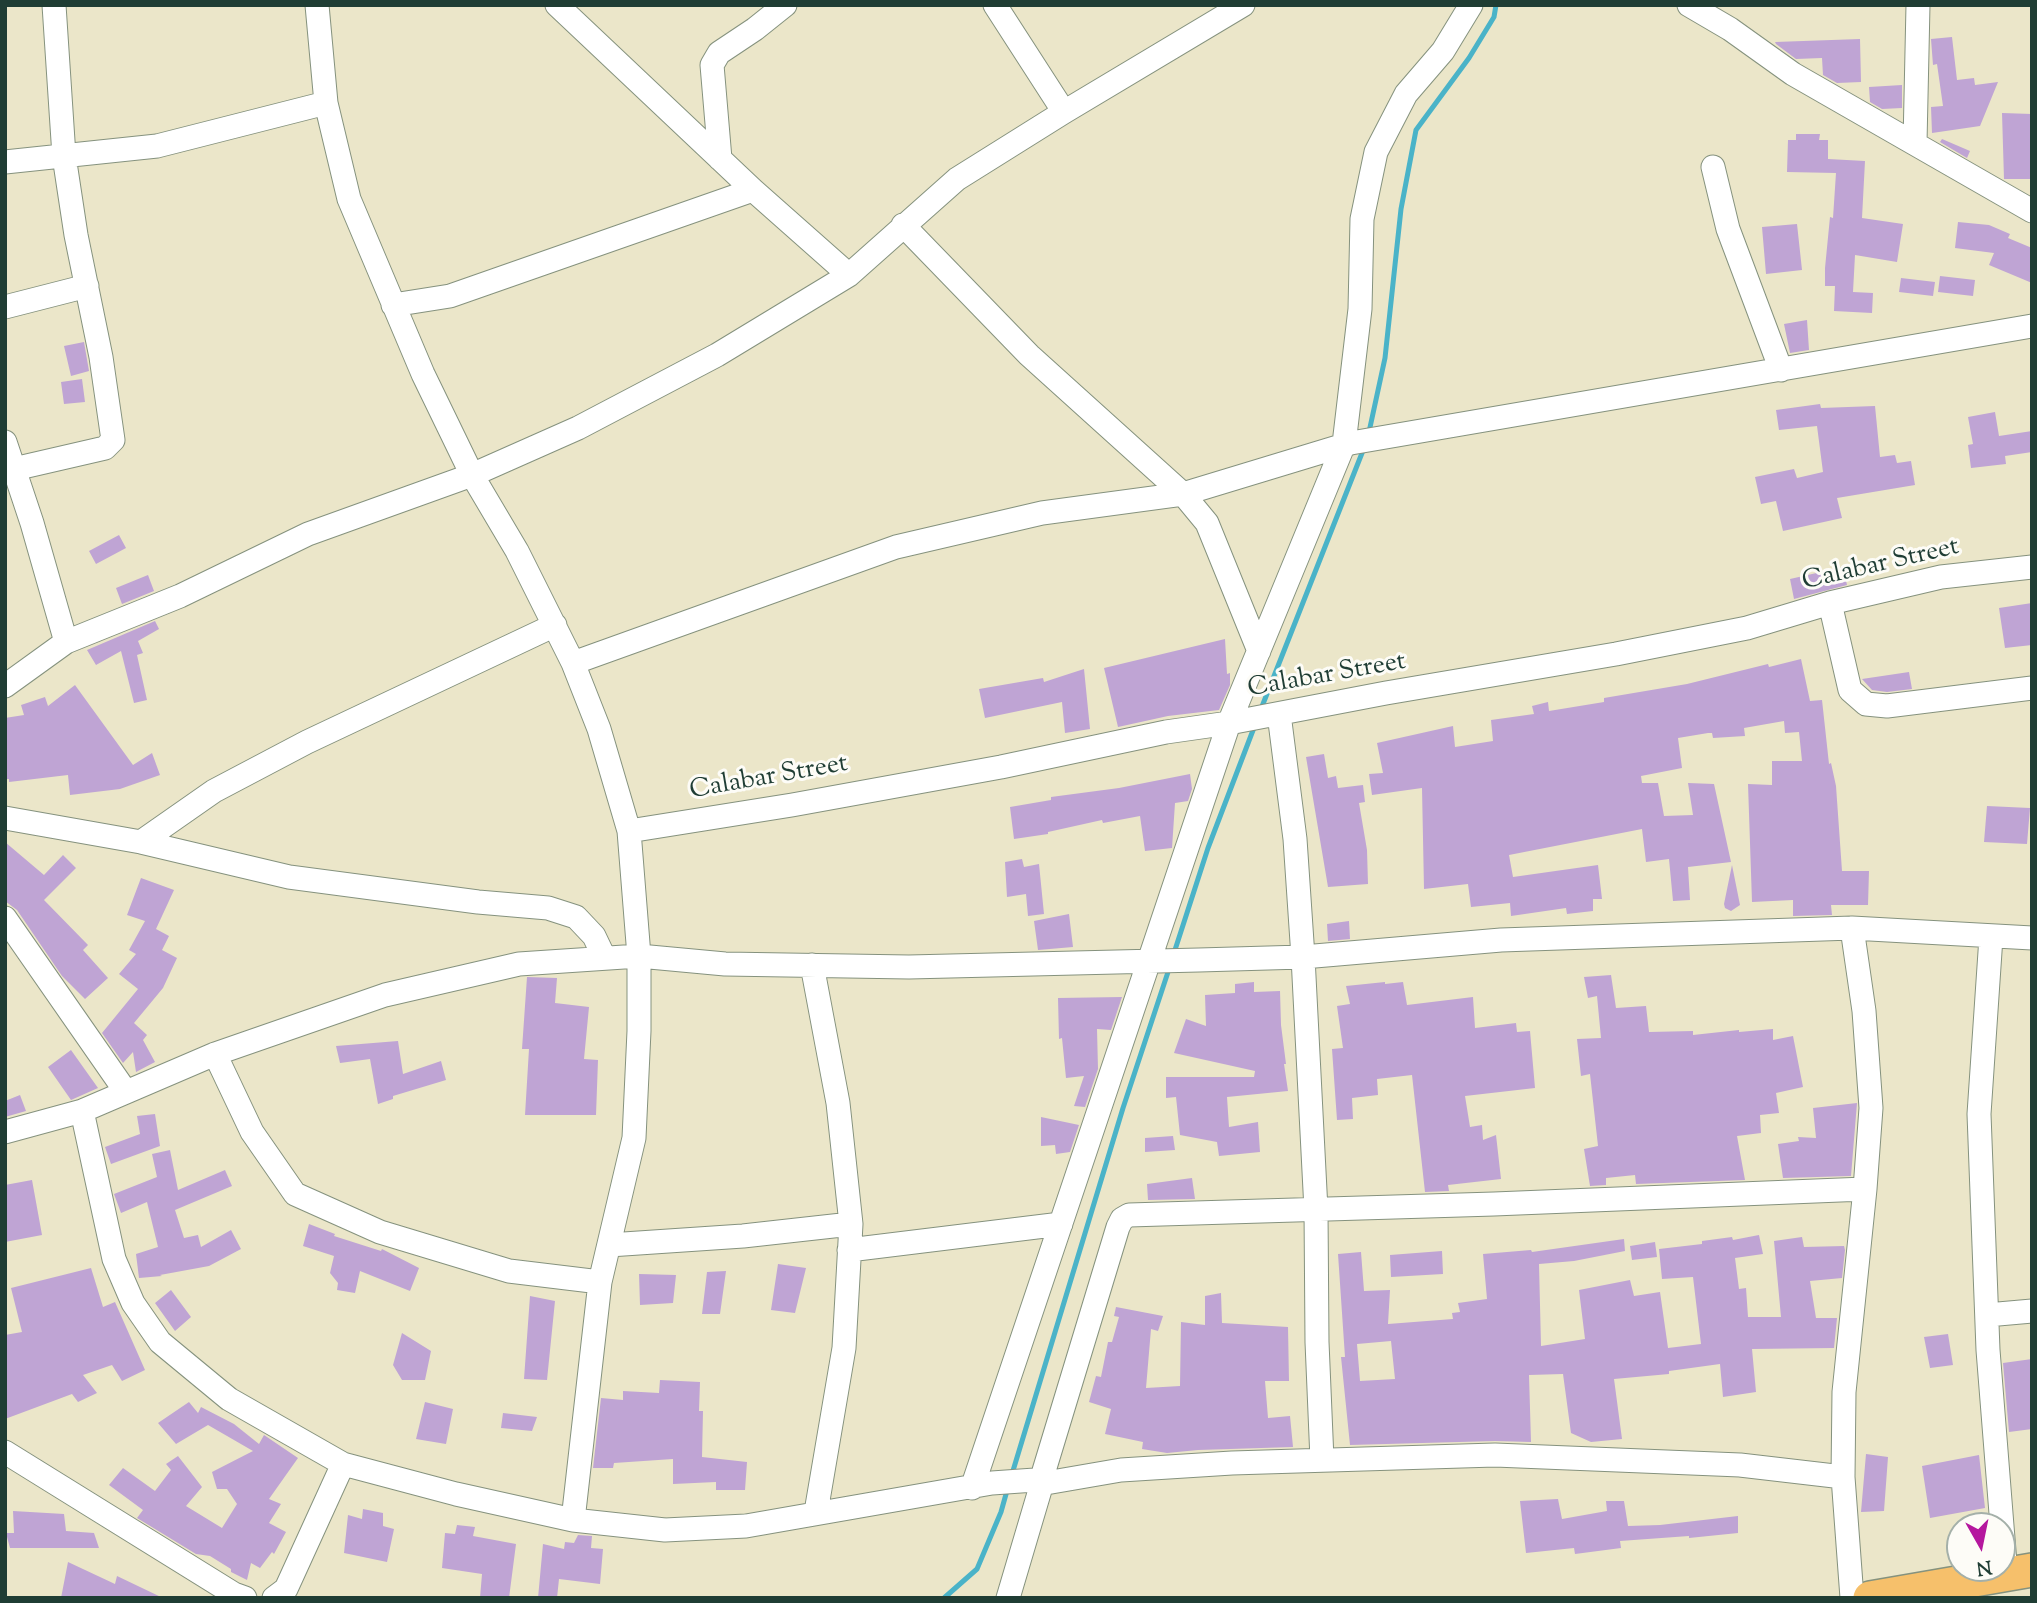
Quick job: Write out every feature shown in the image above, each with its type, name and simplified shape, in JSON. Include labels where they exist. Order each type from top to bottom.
[{"type":"highway","points":[[1882,1597],[2019,1573]]},
{"type":"street","points":[[14,469],[105,448],[113,440],[101,357],[76,235],[64,156],[54,5]]},
{"type":"street","points":[[317,5],[326,103],[349,200],[393,305],[472,475],[517,551],[573,663],[599,729],[629,831],[639,956],[634,1138],[600,1282],[573,1520]]},
{"type":"street","points":[[557,5],[753,190],[849,275]]},
{"type":"street","points":[[720,159],[712,65],[719,53],[785,5]]},
{"type":"street","points":[[995,5],[1064,112]]},
{"type":"street","points":[[5,686],[66,642],[180,596],[307,534],[472,475],[578,428],[717,355],[849,275],[957,179],[1243,5]]},
{"type":"street","points":[[993,1484],[1061,1224],[1154,961],[1259,650],[1347,444],[1360,309],[1362,219],[1376,152],[1406,94],[1443,51],[1471,5]]},
{"type":"street","points":[[1689,5],[1730,29],[1793,74],[2032,211]]},
{"type":"street","points":[[1915,143],[1918,5]]},
{"type":"street","points":[[5,162],[157,146],[326,103]]},
{"type":"street","points":[[1713,167],[1728,229],[1781,370]]},
{"type":"street","points":[[393,305],[450,296],[753,190]]},
{"type":"street","points":[[903,225],[1029,355],[1183,494],[1207,523],[1259,650]]},
{"type":"street","points":[[5,307],[87,286]]},
{"type":"street","points":[[573,663],[896,547],[1042,513],[1183,494],[1347,444],[2032,326]]},
{"type":"street","points":[[5,442],[32,523],[66,642]]},
{"type":"street","name":"Calabar Street","points":[[629,831],[805,803],[1000,767],[1166,732],[1235,722],[1747,628],[1830,603],[1941,577],[2032,567]]},
{"type":"street","points":[[1830,603],[1850,690],[1866,704],[1887,706],[2032,688]]},
{"type":"street","points":[[141,842],[214,790],[307,742],[555,625]]},
{"type":"street","points":[[1279,714],[1295,839],[1303,957],[1316,1210],[1317,1342],[1322,1460]]},
{"type":"street","points":[[5,818],[141,842],[289,877],[478,902],[548,908],[576,918],[594,936],[604,957]]},
{"type":"street","points":[[5,918],[126,1092]]},
{"type":"street","points":[[1852,928],[1864,1011],[1871,1108],[1844,1392],[1843,1477],[1852,1598]]},
{"type":"street","points":[[5,1132],[82,1111],[215,1054],[385,995],[519,964],[639,956],[725,964],[909,967],[1199,960],[1303,957],[1501,940],[1852,928],[2032,938]]},
{"type":"street","points":[[1991,937],[1979,1114],[1987,1315],[2001,1512]]},
{"type":"street","points":[[812,965],[838,1102],[851,1224],[844,1348],[816,1512]]},
{"type":"street","points":[[215,1054],[252,1132],[295,1194],[380,1232],[509,1270],[600,1282]]},
{"type":"street","points":[[82,1111],[114,1259],[133,1303],[160,1342],[229,1399],[343,1464],[573,1520],[665,1530],[746,1526],[993,1484],[1035,1480],[1040,1483],[1121,1470],[1232,1463],[1508,1456],[1740,1465],[1843,1477]]},
{"type":"street","points":[[1007,1598],[1122,1219],[1129,1215],[1865,1189]]},
{"type":"street","points":[[609,1245],[743,1237],[851,1224]]},
{"type":"street","points":[[849,1250],[1061,1224]]},
{"type":"street","points":[[1987,1315],[2032,1311]]},
{"type":"street","points":[[5,1452],[234,1594],[245,1598]]},
{"type":"street","points":[[274,1598],[286,1588],[343,1464]]},
{"type":"building","points":[[1952,37],[1957,80],[1974,78],[1975,85],[1998,82],[1980,126],[1932,133],[1931,107],[1943,106],[1937,64],[1933,65],[1931,39]]},
{"type":"building","points":[[1860,39],[1861,82],[1837,83],[1823,75],[1822,58],[1796,59],[1775,42]]},
{"type":"building","points":[[1902,85],[1902,108],[1882,109],[1870,102],[1869,87]]},
{"type":"building","points":[[2002,113],[2032,114],[2032,179],[2004,179]]},
{"type":"building","points":[[1796,134],[1820,134],[1819,140],[1828,140],[1828,159],[1865,161],[1862,218],[1903,224],[1897,262],[1855,255],[1853,292],[1873,293],[1872,313],[1834,311],[1835,286],[1825,286],[1825,268],[1830,217],[1833,218],[1836,173],[1787,172],[1788,140],[1796,140]]},
{"type":"building","points":[[1942,139],[1970,151],[1967,158],[1940,142]]},
{"type":"building","points":[[1958,222],[1989,225],[2010,234],[2008,238],[2032,248],[2032,283],[1989,265],[1994,253],[1955,248]]},
{"type":"building","points":[[1797,224],[1802,270],[1766,274],[1762,227]]},
{"type":"building","points":[[1940,276],[1975,280],[1973,296],[1938,292]]},
{"type":"building","points":[[1901,278],[1935,282],[1933,296],[1899,292]]},
{"type":"building","points":[[1807,320],[1809,350],[1790,353],[1784,324]]},
{"type":"building","points":[[84,342],[89,371],[71,376],[64,346]]},
{"type":"building","points":[[82,379],[85,402],[64,404],[61,382]]},
{"type":"building","points":[[1820,404],[1821,408],[1875,406],[1880,457],[1895,455],[1897,463],[1911,461],[1915,485],[1837,498],[1842,518],[1783,531],[1776,501],[1761,504],[1755,477],[1794,469],[1797,478],[1823,472],[1817,426],[1779,430],[1776,410]]},
{"type":"building","points":[[1995,412],[1999,436],[2032,431],[2032,452],[2005,456],[2006,464],[1971,468],[1968,445],[1973,444],[1968,417]]},
{"type":"building","points":[[119,535],[126,548],[96,564],[89,551]]},
{"type":"building","points":[[1843,567],[1847,585],[1794,599],[1790,579]]},
{"type":"building","points":[[148,575],[154,591],[122,604],[116,588]]},
{"type":"building","points":[[2032,603],[2032,645],[2005,648],[1999,608]]},
{"type":"building","points":[[155,621],[159,629],[138,641],[143,653],[137,655],[147,700],[134,703],[121,651],[96,665],[87,650]]},
{"type":"building","points":[[1225,639],[1230,685],[1219,710],[1168,716],[1118,727],[1104,668]]},
{"type":"building","points":[[1801,659],[1810,701],[1822,700],[1829,764],[1831,763],[1836,786],[1842,871],[1869,871],[1868,905],[1831,905],[1832,915],[1793,916],[1793,900],[1752,902],[1748,784],[1772,785],[1772,761],[1802,761],[1799,732],[1785,733],[1784,721],[1744,728],[1745,736],[1713,738],[1712,733],[1708,733],[1678,738],[1682,768],[1641,776],[1642,783],[1658,783],[1664,816],[1693,815],[1688,783],[1714,784],[1731,862],[1688,867],[1690,900],[1673,901],[1669,859],[1646,862],[1642,829],[1509,855],[1513,877],[1598,865],[1602,899],[1593,899],[1593,911],[1567,914],[1566,908],[1511,916],[1510,903],[1471,907],[1468,884],[1424,889],[1422,788],[1372,795],[1369,774],[1383,773],[1377,743],[1453,726],[1455,747],[1493,741],[1491,720],[1534,714],[1532,706],[1548,702],[1549,711],[1604,702],[1604,698],[1687,684],[1768,664],[1769,667]]},
{"type":"building","points":[[1084,669],[1090,729],[1065,733],[1062,702],[985,718],[979,689],[1043,678],[1044,682]]},
{"type":"building","points":[[1909,672],[1912,689],[1887,692],[1872,690],[1862,679]]},
{"type":"building","points":[[75,685],[133,765],[152,753],[160,775],[120,789],[70,795],[68,775],[9,782],[9,779],[5,779],[5,718],[24,715],[21,705],[45,697],[48,706]]},
{"type":"building","points":[[1324,754],[1328,778],[1336,776],[1338,788],[1363,785],[1365,802],[1359,803],[1367,850],[1368,884],[1328,887],[1306,757]]},
{"type":"building","points":[[1190,774],[1192,789],[1188,801],[1175,803],[1172,848],[1145,851],[1140,816],[1103,823],[1102,820],[1048,834],[1014,839],[1010,807],[1051,800],[1051,797],[1119,788]]},
{"type":"building","points":[[1987,806],[2030,808],[2027,844],[1984,842]]},
{"type":"building","points":[[5,842],[44,875],[63,855],[76,868],[44,900],[88,945],[83,950],[108,978],[85,999],[62,976],[17,910],[5,901]]},
{"type":"building","points":[[1022,859],[1024,867],[1039,864],[1044,914],[1028,916],[1026,894],[1007,897],[1005,862]]},
{"type":"building","points":[[1732,865],[1740,905],[1731,911],[1725,908],[1724,904]]},
{"type":"building","points":[[141,878],[174,890],[156,929],[169,936],[162,950],[177,958],[163,988],[134,1023],[147,1035],[143,1040],[155,1062],[136,1072],[133,1052],[123,1063],[102,1033],[138,989],[119,974],[136,954],[129,950],[145,921],[127,915]]},
{"type":"building","points":[[1069,914],[1073,947],[1038,950],[1034,921]]},
{"type":"building","points":[[1349,921],[1350,939],[1328,941],[1327,924]]},
{"type":"building","points":[[1611,975],[1616,1008],[1646,1006],[1649,1032],[1693,1031],[1693,1035],[1773,1029],[1773,1040],[1793,1036],[1803,1087],[1776,1093],[1779,1113],[1760,1115],[1761,1133],[1737,1136],[1745,1180],[1636,1184],[1635,1175],[1606,1178],[1606,1185],[1590,1186],[1584,1149],[1598,1146],[1590,1074],[1581,1076],[1577,1039],[1601,1038],[1597,996],[1588,998],[1584,977]]},
{"type":"building","points":[[527,977],[557,978],[555,1003],[589,1007],[584,1059],[598,1060],[596,1115],[525,1115],[529,1049],[522,1049]]},
{"type":"building","points":[[1254,982],[1254,992],[1280,991],[1288,1091],[1227,1097],[1229,1127],[1258,1122],[1260,1152],[1219,1156],[1217,1142],[1180,1135],[1176,1097],[1166,1098],[1166,1077],[1254,1077],[1255,1071],[1174,1053],[1186,1019],[1206,1026],[1205,995],[1235,993],[1235,984]]},
{"type":"building","points":[[1403,982],[1407,1005],[1473,997],[1475,1028],[1516,1023],[1517,1032],[1530,1031],[1535,1088],[1465,1096],[1470,1127],[1482,1125],[1483,1140],[1496,1135],[1501,1179],[1448,1185],[1449,1191],[1425,1192],[1412,1075],[1377,1079],[1378,1095],[1352,1098],[1353,1119],[1337,1120],[1332,1049],[1343,1048],[1337,1006],[1350,1004],[1346,986]]},
{"type":"building","points":[[1122,997],[1111,1030],[1097,1029],[1098,1069],[1085,1107],[1074,1106],[1084,1076],[1066,1078],[1062,1038],[1059,1039],[1058,998]]},
{"type":"building","points":[[398,1041],[403,1074],[441,1061],[446,1080],[393,1096],[393,1099],[378,1104],[370,1059],[340,1063],[336,1046]]},
{"type":"building","points":[[71,1050],[98,1088],[71,1100],[48,1067]]},
{"type":"building","points":[[20,1095],[26,1111],[5,1117],[5,1101]]},
{"type":"building","points":[[1857,1103],[1851,1176],[1783,1178],[1778,1144],[1799,1141],[1798,1137],[1816,1138],[1813,1108]]},
{"type":"building","points":[[155,1114],[160,1146],[111,1164],[105,1147],[140,1134],[137,1116]]},
{"type":"building","points":[[1041,1117],[1079,1125],[1070,1152],[1056,1154],[1055,1145],[1041,1146]]},
{"type":"building","points":[[1173,1136],[1175,1150],[1145,1152],[1145,1138]]},
{"type":"building","points":[[170,1150],[178,1190],[225,1170],[232,1186],[175,1210],[184,1238],[198,1235],[201,1247],[231,1230],[241,1249],[209,1266],[139,1278],[136,1254],[158,1247],[147,1202],[121,1213],[114,1194],[157,1177],[152,1154]]},
{"type":"building","points":[[1192,1178],[1195,1199],[1148,1200],[1147,1184]]},
{"type":"building","points":[[32,1180],[42,1235],[5,1242],[5,1185]]},
{"type":"building","points":[[309,1224],[335,1234],[334,1236],[381,1251],[382,1249],[419,1268],[410,1291],[360,1271],[355,1293],[337,1290],[338,1283],[330,1273],[334,1256],[303,1246]]},
{"type":"building","points":[[1759,1235],[1763,1254],[1735,1258],[1739,1289],[1746,1288],[1748,1317],[1781,1317],[1774,1241],[1802,1237],[1804,1247],[1844,1246],[1842,1278],[1810,1281],[1816,1318],[1837,1318],[1834,1348],[1752,1349],[1756,1392],[1723,1397],[1720,1364],[1669,1371],[1669,1374],[1614,1379],[1622,1439],[1591,1442],[1571,1433],[1563,1374],[1529,1375],[1531,1442],[1350,1445],[1341,1357],[1345,1357],[1338,1254],[1361,1252],[1364,1291],[1390,1290],[1388,1324],[1453,1319],[1452,1313],[1460,1312],[1458,1303],[1487,1299],[1483,1254],[1532,1252],[1624,1239],[1625,1251],[1574,1261],[1539,1264],[1541,1346],[1585,1339],[1579,1290],[1630,1280],[1634,1296],[1660,1292],[1668,1348],[1701,1344],[1693,1277],[1662,1279],[1659,1249],[1732,1237],[1733,1240]],"holes":[[[1391,1341],[1395,1379],[1360,1381],[1357,1344]]]},
{"type":"building","points":[[1655,1242],[1657,1257],[1632,1260],[1630,1246]]},
{"type":"building","points":[[1442,1251],[1443,1274],[1391,1277],[1390,1255]]},
{"type":"building","points":[[778,1264],[806,1268],[795,1313],[771,1310]]},
{"type":"building","points":[[91,1268],[103,1307],[115,1302],[145,1370],[122,1381],[112,1365],[83,1375],[97,1393],[78,1402],[72,1394],[5,1419],[5,1335],[22,1332],[11,1288]]},
{"type":"building","points":[[726,1271],[720,1314],[702,1314],[707,1272]]},
{"type":"building","points":[[639,1274],[676,1275],[673,1303],[640,1305]]},
{"type":"building","points":[[171,1290],[191,1317],[175,1331],[155,1303]]},
{"type":"building","points":[[1221,1293],[1222,1323],[1288,1327],[1289,1381],[1265,1381],[1268,1418],[1290,1416],[1293,1447],[1167,1453],[1142,1449],[1143,1442],[1105,1434],[1111,1409],[1089,1402],[1096,1376],[1101,1377],[1108,1342],[1112,1342],[1119,1317],[1114,1316],[1116,1307],[1163,1316],[1158,1331],[1151,1329],[1146,1388],[1180,1386],[1181,1322],[1205,1325],[1205,1296]]},
{"type":"building","points":[[530,1296],[555,1301],[547,1380],[524,1379]]},
{"type":"building","points":[[402,1333],[431,1351],[425,1380],[402,1380],[393,1365]]},
{"type":"building","points":[[1948,1334],[1953,1365],[1930,1368],[1924,1337]]},
{"type":"building","points":[[2032,1359],[2032,1429],[2009,1432],[2003,1363]]},
{"type":"building","points":[[660,1380],[700,1382],[699,1411],[703,1411],[702,1457],[747,1462],[745,1490],[716,1490],[716,1482],[673,1484],[673,1459],[614,1463],[613,1468],[593,1468],[601,1398],[623,1400],[623,1391],[659,1393]]},
{"type":"building","points":[[189,1402],[198,1413],[201,1407],[234,1424],[259,1444],[264,1435],[298,1458],[269,1499],[281,1504],[269,1523],[286,1532],[274,1554],[272,1552],[260,1568],[251,1563],[247,1580],[210,1556],[196,1554],[137,1518],[143,1510],[109,1485],[123,1468],[155,1491],[171,1470],[166,1464],[178,1456],[202,1487],[186,1506],[222,1528],[237,1504],[227,1489],[217,1489],[212,1472],[253,1451],[208,1425],[176,1444],[158,1423]]},
{"type":"building","points":[[425,1402],[453,1409],[446,1444],[416,1439]]},
{"type":"building","points":[[503,1413],[537,1417],[532,1431],[501,1428]]},
{"type":"building","points":[[1866,1454],[1888,1457],[1884,1511],[1861,1512]]},
{"type":"building","points":[[1979,1455],[1985,1508],[1946,1512],[1946,1515],[1930,1518],[1922,1466]]},
{"type":"building","points":[[1558,1499],[1562,1519],[1607,1511],[1606,1501],[1624,1501],[1628,1526],[1738,1516],[1738,1533],[1620,1541],[1621,1548],[1575,1554],[1574,1548],[1526,1553],[1520,1501]]},
{"type":"building","points":[[363,1509],[383,1513],[383,1526],[394,1529],[387,1562],[344,1553],[348,1515],[362,1519]]},
{"type":"building","points":[[13,1511],[64,1514],[66,1531],[94,1533],[99,1548],[10,1548],[6,1533],[14,1533]]},
{"type":"building","points":[[457,1525],[475,1527],[473,1536],[516,1544],[509,1598],[480,1598],[482,1574],[442,1568],[445,1533],[455,1534]]},
{"type":"building","points":[[578,1535],[592,1536],[591,1548],[603,1549],[600,1584],[559,1579],[557,1598],[538,1598],[543,1544],[564,1549],[565,1542],[574,1543]]},
{"type":"building","points":[[68,1562],[115,1584],[117,1576],[163,1598],[61,1598]]},
{"type":"waterway","points":[[1369,432],[1385,358],[1401,209],[1416,130],[1469,58],[1494,17],[1496,5]]},
{"type":"waterway","points":[[1261,709],[1364,448]]},
{"type":"waterway","points":[[1174,953],[1208,848],[1255,725]]},
{"type":"waterway","points":[[1012,1474],[1123,1108],[1170,966]]},
{"type":"waterway","points":[[944,1598],[977,1569],[1001,1512],[1008,1487]]}]
